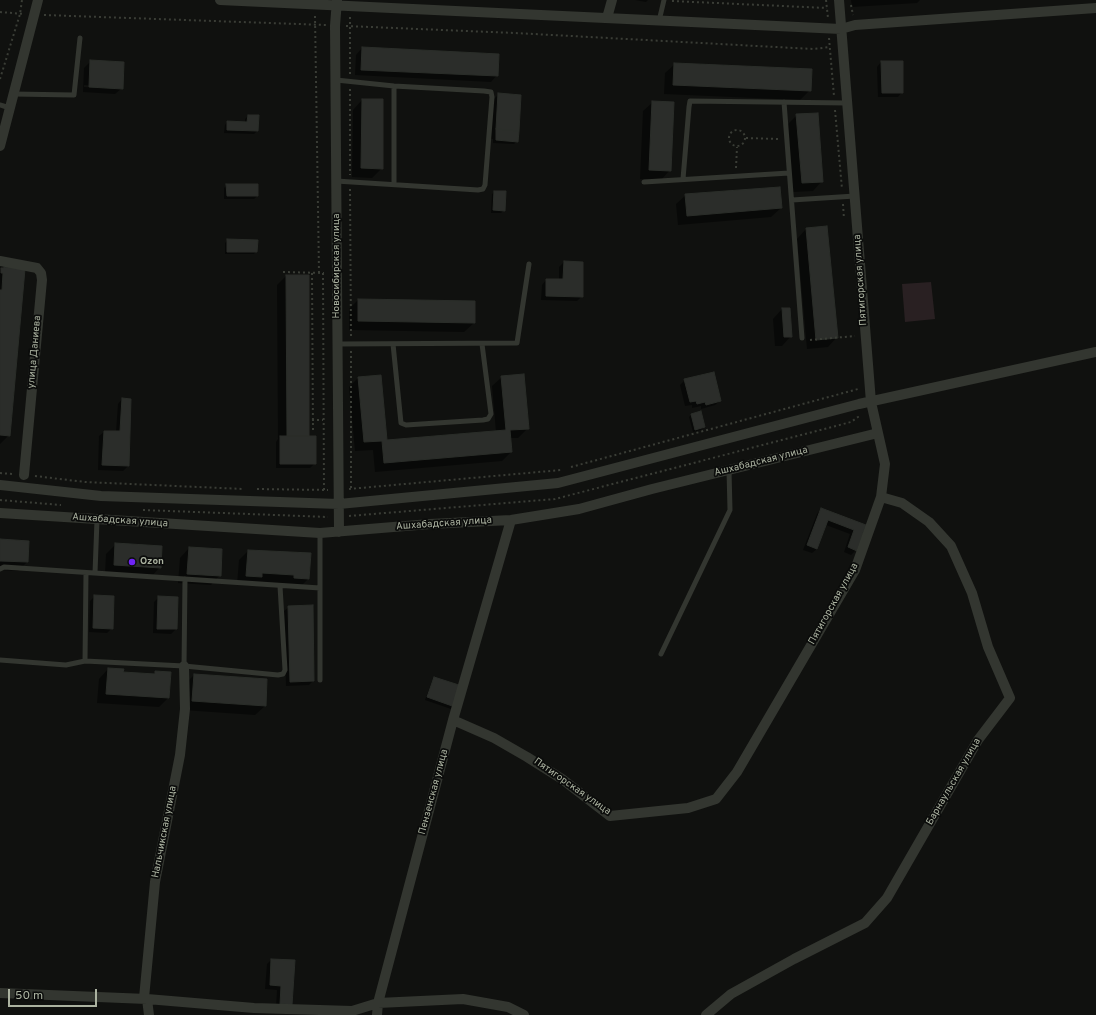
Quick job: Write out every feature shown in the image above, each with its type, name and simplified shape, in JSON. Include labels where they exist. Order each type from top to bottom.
[{"type":"street","points":[[0,146],[5,107],[13,94],[38,0]]},
{"type":"street","points":[[220,0],[314,4],[336,2],[350,6],[841,29],[855,25],[1096,8]]},
{"type":"street","points":[[607,18],[612,0]]},
{"type":"street","name":"Новосибирская улица","points":[[336,2],[339,532]]},
{"type":"street","name":"Пятигорская улица","points":[[453,720],[494,738],[527,756],[562,779],[610,816],[688,808],[716,799],[737,772],[855,570],[881,497],[885,464],[871,402],[840,4]]},
{"type":"street","name":"улица Даниева","points":[[0,261],[37,268],[41,273],[42,280],[24,475]]},
{"type":"street","points":[[0,485],[100,496],[339,504],[558,483],[871,402],[1091,353],[1096,345]]},
{"type":"street","name":"Ашхабадская улица","points":[[0,513],[320,534],[430,524],[511,520],[579,509],[652,489],[878,433]]},
{"type":"street","name":"Барнаульская улица","points":[[706,1015],[731,994],[794,959],[865,923],[888,898],[978,740],[1010,698],[988,647],[972,593],[950,546],[929,522],[902,503],[881,497]]},
{"type":"street","name":"Пензенская улица","points":[[377,1015],[378,1003],[453,720],[511,520]]},
{"type":"street","name":"Нальчикская улица","points":[[149,1015],[146,999],[155,882],[180,755],[186,709],[184,666]]},
{"type":"street","points":[[0,993],[146,999],[254,1008],[352,1011],[378,1003],[463,999],[508,1007],[524,1015]]},
{"type":"lane","points":[[660,21],[664,0]]},
{"type":"lane","points":[[13,94],[74,95],[80,38]]},
{"type":"lane","points":[[336,80],[394,86],[484,91],[491,92],[492,97],[486,185],[483,189],[478,190],[336,181]]},
{"type":"lane","points":[[394,86],[394,184]]},
{"type":"lane","points":[[683,179],[690,101],[848,103]]},
{"type":"lane","points":[[784,102],[802,338]]},
{"type":"lane","points":[[644,182],[789,173]]},
{"type":"lane","points":[[792,200],[855,196]]},
{"type":"lane","points":[[338,344],[517,343],[529,264]]},
{"type":"lane","points":[[393,344],[400,422],[406,425],[488,419],[491,414],[482,344]]},
{"type":"lane","points":[[661,654],[730,510],[729,470]]},
{"type":"lane","points":[[95,573],[97,520]]},
{"type":"lane","points":[[320,534],[320,680]]},
{"type":"lane","points":[[0,569],[4,567],[320,588]]},
{"type":"lane","points":[[85,661],[86,573]]},
{"type":"lane","points":[[184,666],[185,579]]},
{"type":"lane","points":[[0,660],[66,665],[85,661],[184,666],[278,675],[283,674],[285,670],[280,586]]},
{"type":"path","points":[[0,79],[20,14],[22,0]]},
{"type":"path","points":[[664,0],[827,8],[840,4]]},
{"type":"path","points":[[826,0],[827,8]]},
{"type":"path","points":[[850,0],[855,25]]},
{"type":"path","points":[[314,4],[319,272]]},
{"type":"path","points":[[350,6],[351,503]]},
{"type":"path","points":[[0,12],[34,15],[515,33],[813,49],[830,48]]},
{"type":"path","points":[[737,147],[729,142],[729,135],[731,132],[740,130],[746,138]]},
{"type":"path","points":[[746,138],[787,139]]},
{"type":"path","points":[[737,147],[743,144],[746,138]]},
{"type":"path","points":[[736,176],[737,147]]},
{"type":"path","points":[[283,272],[337,273]]},
{"type":"path","points":[[312,272],[313,432]]},
{"type":"path","points":[[323,273],[324,504]]},
{"type":"path","points":[[802,338],[809,340],[854,336]]},
{"type":"path","points":[[569,468],[858,390]]},
{"type":"path","points":[[312,420],[324,420]]},
{"type":"path","points":[[253,489],[339,490],[561,470]]},
{"type":"path","points":[[0,473],[85,482],[246,489]]},
{"type":"shaded area","points":[[931,282],[935,319],[905,322],[902,284]]},
{"type":"building","points":[[362,47],[499,54],[498,76],[361,70]]},
{"type":"building","points":[[90,60],[124,62],[123,89],[89,87]]},
{"type":"building","points":[[881,61],[903,61],[903,93],[882,93]]},
{"type":"building","points":[[674,63],[812,69],[811,91],[673,85]]},
{"type":"building","points":[[498,93],[521,95],[519,131],[496,129]]},
{"type":"building","points":[[362,99],[383,99],[383,169],[361,168]]},
{"type":"building","points":[[652,101],[674,102],[671,171],[649,170]]},
{"type":"building","points":[[818,113],[823,182],[802,183],[796,114]]},
{"type":"building","points":[[248,115],[259,115],[258,131],[227,130],[227,121],[247,122]]},
{"type":"building","points":[[496,129],[519,131],[518,142],[496,140]]},
{"type":"building","points":[[226,184],[258,184],[258,196],[227,196]]},
{"type":"building","points":[[780,187],[782,208],[687,216],[685,194]]},
{"type":"building","points":[[494,191],[506,191],[505,211],[493,210]]},
{"type":"building","points":[[827,226],[838,338],[816,340],[806,228]]},
{"type":"building","points":[[227,239],[258,240],[257,252],[227,252]]},
{"type":"building","points":[[564,261],[583,262],[583,297],[546,296],[546,279],[563,279]]},
{"type":"building","points":[[1,268],[25,269],[10,436],[0,435],[0,290],[2,290],[3,273],[1,273]]},
{"type":"building","points":[[286,275],[309,275],[309,436],[287,436]]},
{"type":"building","points":[[358,299],[475,301],[475,323],[358,321]]},
{"type":"building","points":[[782,308],[790,308],[792,337],[784,337]]},
{"type":"building","points":[[714,372],[721,401],[706,405],[705,402],[697,404],[696,401],[690,402],[684,379]]},
{"type":"building","points":[[524,374],[529,429],[510,430],[512,452],[384,463],[382,441],[364,442],[358,377],[381,375],[387,440],[506,430],[501,376]]},
{"type":"building","points":[[122,398],[131,399],[129,466],[102,465],[104,431],[120,431]]},
{"type":"building","points":[[701,411],[705,427],[695,430],[691,414]]},
{"type":"building","points":[[280,436],[316,436],[316,464],[280,464]]},
{"type":"building","points":[[821,508],[866,525],[857,551],[848,547],[854,530],[828,520],[817,549],[807,545]]},
{"type":"building","points":[[0,539],[29,541],[28,562],[0,561]]},
{"type":"building","points":[[115,543],[162,546],[161,568],[114,565]]},
{"type":"building","points":[[189,547],[222,549],[221,576],[187,574]]},
{"type":"building","points":[[248,550],[311,553],[309,579],[294,578],[294,575],[262,573],[262,577],[246,576]]},
{"type":"building","points":[[94,595],[114,596],[113,629],[93,628]]},
{"type":"building","points":[[158,596],[178,597],[177,629],[157,629]]},
{"type":"building","points":[[313,605],[314,681],[290,682],[288,606]]},
{"type":"building","points":[[108,668],[124,669],[123,672],[155,674],[155,671],[171,672],[169,698],[106,694]]},
{"type":"building","points":[[194,674],[267,679],[266,706],[192,701]]},
{"type":"building","points":[[434,677],[462,686],[455,707],[427,697]]},
{"type":"building","points":[[271,959],[295,960],[292,1005],[280,1004],[281,986],[270,985]]},
{"type":"place","name":"Ozon","points":[[132,562]]}]
